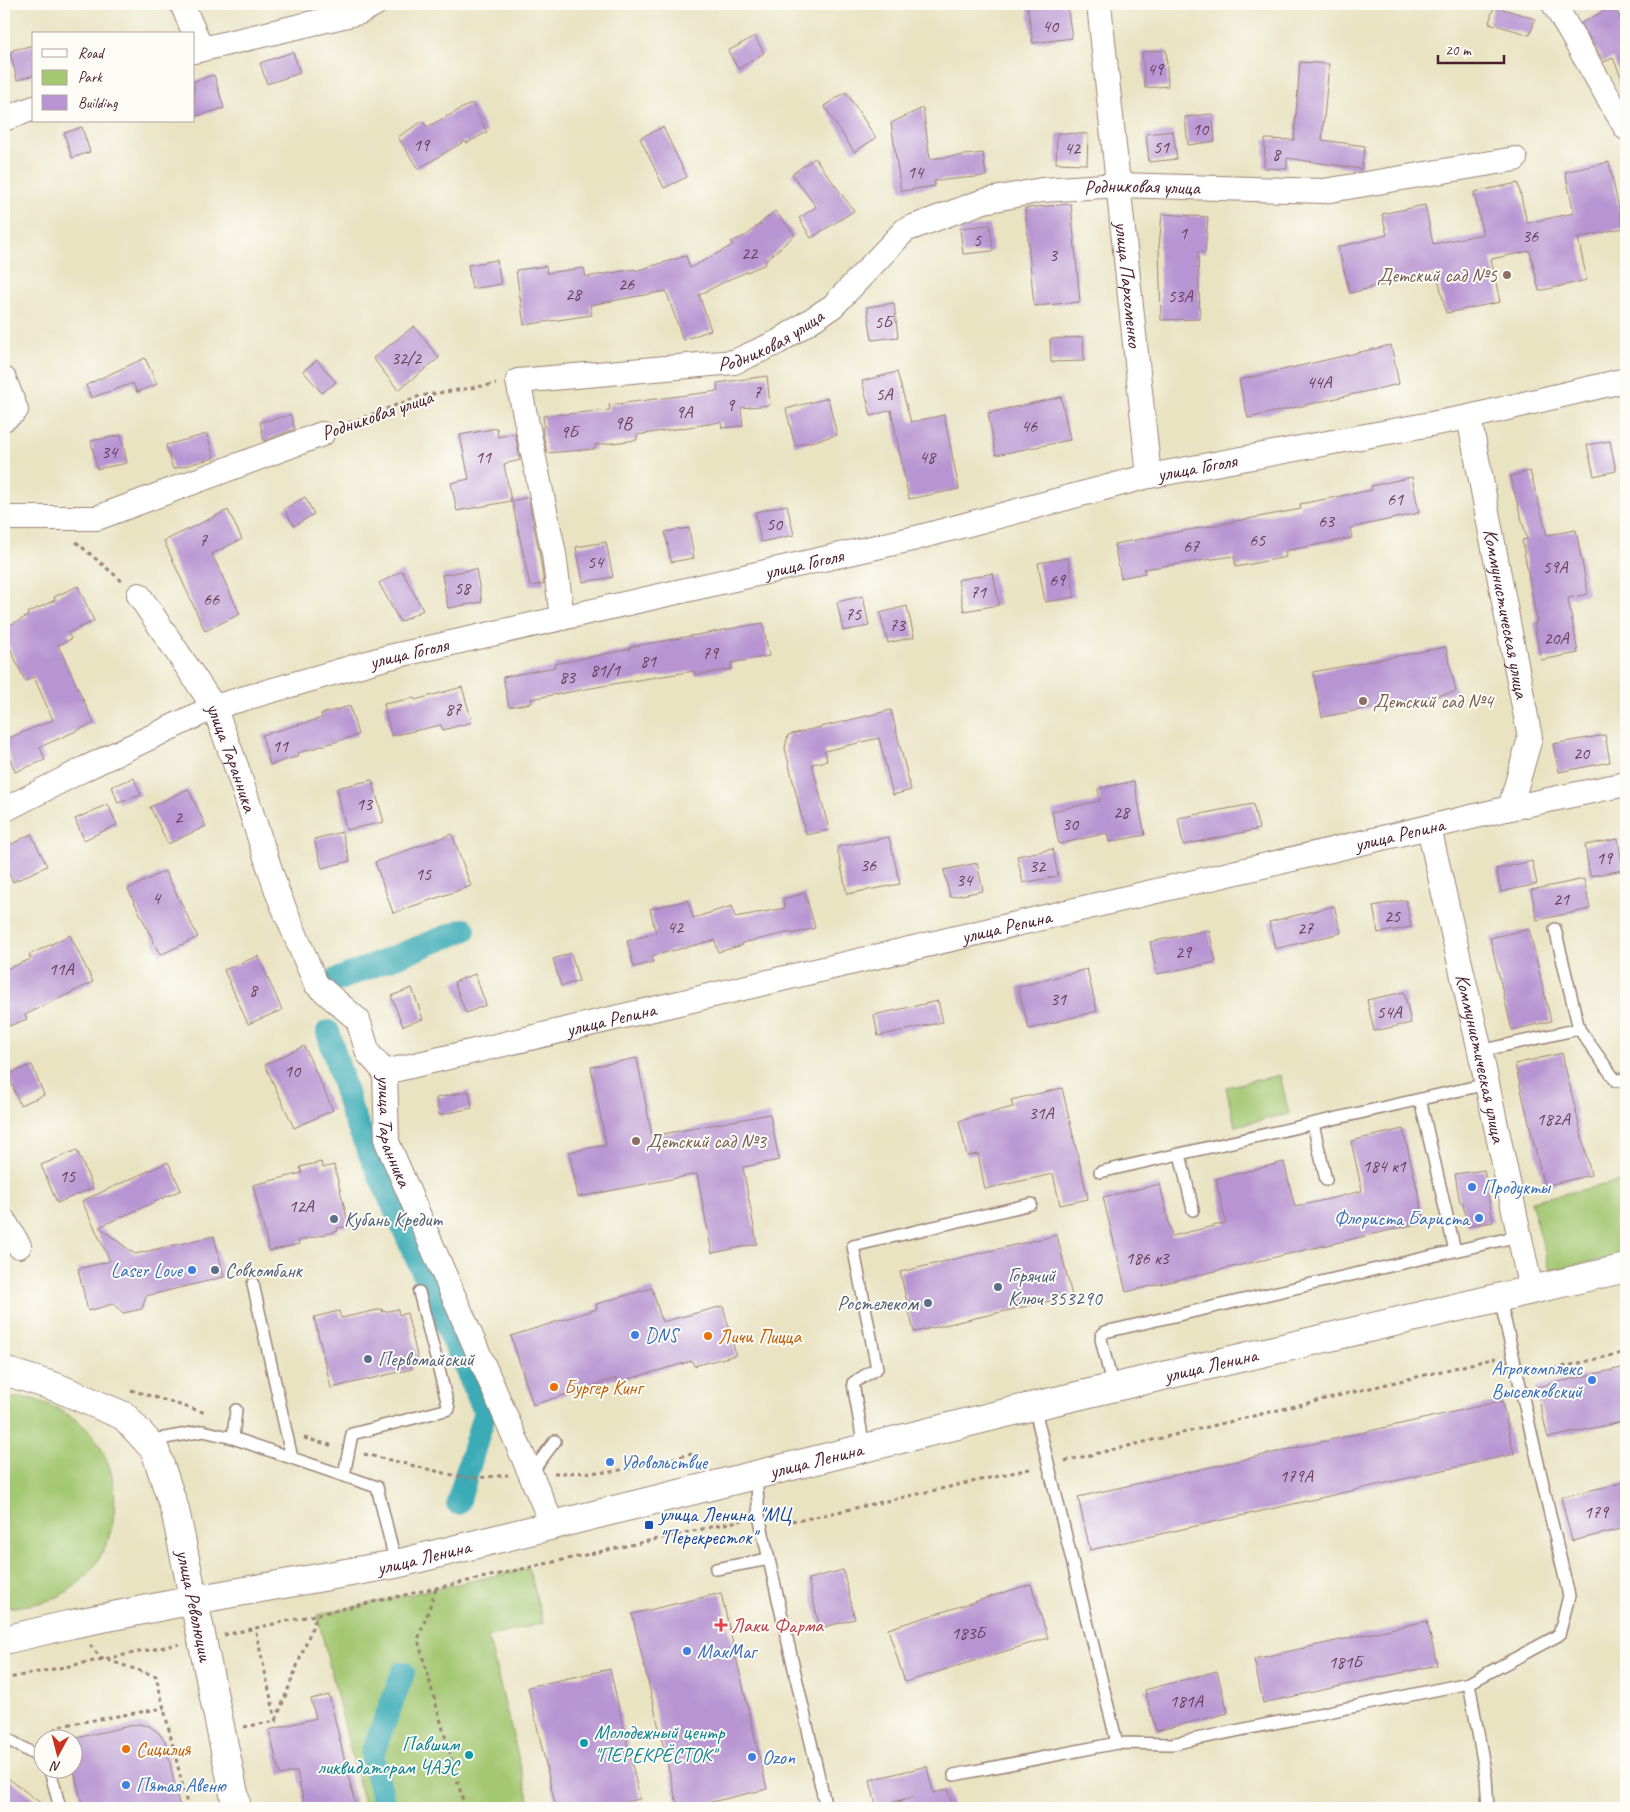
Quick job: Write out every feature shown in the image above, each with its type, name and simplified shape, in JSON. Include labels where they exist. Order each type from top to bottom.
[{"type":"street","points":[[182,4],[192,32]]},
{"type":"street","points":[[198,50],[360,12],[376,4]]},
{"type":"street","name":"улица Пархоменко","points":[[1099,4],[1149,476]]},
{"type":"street","points":[[1554,4],[1626,128]]},
{"type":"street","points":[[4,119],[32,109]]},
{"type":"street","name":"Родниковая улица","points":[[518,381],[734,362],[778,342],[833,306],[905,230],[984,201],[1042,190],[1118,185],[1324,191],[1516,159]]},
{"type":"street","points":[[4,379],[10,415]]},
{"type":"street","name":"улица Гоголя","points":[[4,810],[86,768],[214,707],[386,658],[916,538],[1149,476],[1469,417],[1626,380]]},
{"type":"street","points":[[518,381],[554,554],[562,618]]},
{"type":"street","name":"Коммунистическая улица","points":[[1469,417],[1530,738],[1510,808]]},
{"type":"street","name":"Родниковая улица","points":[[4,518],[97,518],[322,434]]},
{"type":"street","name":"улица Таранника","points":[[139,595],[214,707],[236,766],[278,894],[316,984],[358,1020],[368,1053],[385,1072],[387,1142],[554,1526]]},
{"type":"street","name":"улица Репина","points":[[385,1072],[1510,808],[1626,784]]},
{"type":"street","name":"Коммунистическая улица","points":[[1429,828],[1480,1051],[1531,1290]]},
{"type":"street","points":[[4,1221],[19,1246]]},
{"type":"street","name":"улица Ленина","points":[[4,1640],[72,1624],[194,1600],[396,1564],[1034,1406],[1626,1268]]},
{"type":"street","name":"улица Революции","points":[[4,1371],[56,1387],[124,1416],[155,1450],[175,1510],[237,1808]]},
{"type":"lane","points":[[1555,929],[1578,1030],[1616,1081],[1626,1078]]},
{"type":"lane","points":[[1480,1051],[1578,1030]]},
{"type":"lane","points":[[1100,1172],[1487,1084]]},
{"type":"lane","points":[[1420,1099],[1455,1251]]},
{"type":"lane","points":[[1313,1124],[1326,1180]]},
{"type":"lane","points":[[1180,1154],[1193,1210]]},
{"type":"lane","points":[[864,1448],[853,1383],[877,1368],[853,1246],[1031,1204]]},
{"type":"lane","points":[[1113,1388],[1101,1339],[1105,1332],[1519,1236]]},
{"type":"lane","points":[[253,1284],[292,1458]]},
{"type":"lane","points":[[344,1475],[352,1434],[449,1409],[419,1292]]},
{"type":"lane","points":[[954,1775],[1117,1744],[1172,1744],[1469,1683],[1559,1635],[1569,1596],[1500,1298]]},
{"type":"lane","points":[[1034,1406],[1117,1744]]},
{"type":"lane","points":[[233,1438],[236,1410]]},
{"type":"lane","points":[[147,1441],[203,1431],[233,1438],[377,1486],[396,1564]]},
{"type":"lane","points":[[531,1473],[554,1441]]},
{"type":"lane","points":[[756,1476],[759,1516],[826,1808]]},
{"type":"lane","points":[[716,1568],[769,1559]]},
{"type":"lane","points":[[1469,1683],[1486,1777],[1488,1808]]},
{"type":"lane","points":[[4,1737],[32,1753]]},
{"type":"lane","points":[[53,1780],[60,1808]]},
{"type":"path","name":"Родниковая улица","points":[[322,434],[420,396],[518,381]]},
{"type":"path","points":[[48,518],[139,595]]},
{"type":"path","points":[[4,1679],[317,1615],[759,1516],[797,1521],[1048,1465],[1514,1354],[1541,1372],[1626,1352]]},
{"type":"path","points":[[611,1472],[692,1454]]},
{"type":"path","points":[[457,1476],[476,1478]]},
{"type":"path","points":[[436,1589],[418,1640],[465,1808]]},
{"type":"path","points":[[276,1721],[317,1615]]},
{"type":"path","points":[[72,1624],[101,1658],[156,1676],[188,1808]]},
{"type":"path","points":[[255,1628],[276,1721]]},
{"type":"path","points":[[27,1750],[59,1726],[164,1708]]},
{"type":"path","points":[[241,1728],[276,1721]]},
{"type":"green space","points":[[1280,1075],[1289,1114],[1235,1126],[1226,1087]]},
{"type":"green space","points":[[1626,1180],[1626,1254],[1550,1271],[1531,1201]]},
{"type":"green space","points":[[4,1398],[27,1398],[43,1402],[61,1410],[90,1432],[102,1450],[111,1471],[114,1492],[114,1514],[110,1535],[101,1555],[88,1573],[72,1588],[57,1597],[24,1606],[7,1608],[4,1608]]},
{"type":"green space","points":[[529,1568],[543,1623],[488,1637],[531,1808],[365,1808],[317,1615]]},
{"type":"building","points":[[1027,4],[1067,4],[1072,38],[1033,43]]},
{"type":"building","points":[[1494,6],[1535,19],[1530,35],[1489,23]]},
{"type":"building","points":[[1614,6],[1626,29],[1626,88],[1613,58],[1604,62],[1581,23]]},
{"type":"building","points":[[755,36],[764,53],[738,69],[728,51]]},
{"type":"building","points":[[32,45],[32,76],[17,80],[10,52]]},
{"type":"building","points":[[1166,50],[1168,86],[1145,88],[1142,52]]},
{"type":"building","points":[[293,52],[300,73],[267,84],[260,63]]},
{"type":"building","points":[[1300,62],[1329,64],[1322,140],[1365,146],[1361,169],[1287,158],[1287,169],[1264,168],[1265,139],[1294,140]]},
{"type":"building","points":[[214,75],[224,108],[195,117],[195,81]]},
{"type":"building","points":[[846,92],[876,138],[854,152],[824,106]]},
{"type":"building","points":[[472,103],[487,132],[467,143],[465,141],[418,169],[398,137],[423,121],[427,127]]},
{"type":"building","points":[[923,108],[930,159],[983,153],[986,176],[934,181],[935,186],[901,191],[891,123]]},
{"type":"building","points":[[1212,114],[1215,141],[1188,145],[1185,117]]},
{"type":"building","points":[[82,127],[90,152],[72,158],[64,133]]},
{"type":"building","points":[[663,127],[687,177],[664,188],[640,138]]},
{"type":"building","points":[[1173,131],[1177,159],[1149,162],[1146,134]]},
{"type":"building","points":[[1057,133],[1088,134],[1087,164],[1056,163]]},
{"type":"building","points":[[815,158],[854,211],[811,238],[799,218],[816,207],[792,174]]},
{"type":"building","points":[[1609,162],[1623,228],[1578,238],[1587,280],[1539,291],[1530,251],[1491,259],[1500,302],[1446,313],[1437,273],[1350,293],[1338,247],[1387,235],[1382,214],[1425,205],[1433,244],[1483,234],[1474,192],[1518,183],[1527,223],[1574,213],[1565,172]]},
{"type":"building","points":[[1071,204],[1080,302],[1034,306],[1025,208]]},
{"type":"building","points":[[775,211],[795,235],[765,261],[766,264],[730,279],[699,295],[711,330],[683,340],[666,291],[590,305],[592,315],[524,325],[516,270],[546,266],[547,273],[584,268],[586,277],[635,269],[635,271],[686,256],[690,268],[733,245],[731,242],[747,235]]},
{"type":"building","points":[[1162,214],[1208,217],[1205,253],[1198,252],[1200,319],[1161,320],[1159,247]]},
{"type":"building","points":[[990,225],[993,251],[963,254],[960,228]]},
{"type":"building","points":[[497,260],[501,284],[472,289],[468,265]]},
{"type":"building","points":[[894,303],[898,337],[872,340],[867,307]]},
{"type":"building","points":[[414,326],[439,358],[398,390],[373,358]]},
{"type":"building","points":[[1083,337],[1084,361],[1051,362],[1050,339]]},
{"type":"building","points":[[1391,345],[1399,384],[1248,418],[1239,380]]},
{"type":"building","points":[[145,358],[157,384],[137,392],[133,383],[91,398],[86,385]]},
{"type":"building","points":[[317,360],[336,382],[322,393],[303,371]]},
{"type":"building","points":[[897,372],[911,422],[944,415],[959,489],[909,499],[891,410],[871,416],[862,381]]},
{"type":"building","points":[[767,376],[770,405],[741,408],[743,426],[722,428],[721,422],[637,435],[637,440],[595,445],[595,449],[547,453],[542,428],[544,427],[543,416],[610,410],[609,405],[718,391],[717,383]]},
{"type":"building","points":[[1061,397],[1070,440],[996,455],[988,413]]},
{"type":"building","points":[[828,398],[837,435],[795,446],[786,409]]},
{"type":"building","points":[[291,415],[295,429],[264,441],[260,422]]},
{"type":"building","points":[[497,428],[498,437],[515,433],[520,460],[504,464],[511,501],[457,511],[451,483],[469,479],[460,435]]},
{"type":"building","points":[[207,434],[214,458],[173,469],[166,445]]},
{"type":"building","points":[[121,435],[127,463],[97,469],[91,441]]},
{"type":"building","points":[[1610,441],[1616,471],[1594,476],[1587,445]]},
{"type":"building","points":[[1530,471],[1547,535],[1576,530],[1588,594],[1568,598],[1578,653],[1541,660],[1534,623],[1537,622],[1522,540],[1527,539],[1510,476]]},
{"type":"building","points":[[1412,477],[1419,513],[1350,528],[1352,538],[1285,551],[1286,557],[1236,567],[1234,556],[1144,569],[1145,573],[1121,578],[1114,544],[1301,509],[1300,504],[1372,490],[1371,486]]},
{"type":"building","points":[[305,497],[314,514],[294,526],[284,509]]},
{"type":"building","points":[[528,497],[544,584],[530,586],[512,501]]},
{"type":"building","points":[[787,505],[794,535],[761,542],[755,512]]},
{"type":"building","points":[[228,510],[242,539],[212,554],[240,614],[205,631],[164,541]]},
{"type":"building","points":[[689,528],[694,558],[671,562],[665,532]]},
{"type":"building","points":[[606,542],[613,577],[583,582],[576,547]]},
{"type":"building","points":[[1068,558],[1075,597],[1045,602],[1038,563]]},
{"type":"building","points":[[476,569],[482,602],[448,608],[442,575]]},
{"type":"building","points":[[402,571],[423,610],[400,622],[379,583]]},
{"type":"building","points":[[993,573],[999,605],[964,611],[958,580]]},
{"type":"building","points":[[78,586],[94,621],[68,633],[71,639],[58,645],[94,723],[40,747],[45,760],[15,772],[4,740],[53,720],[34,677],[25,681],[4,635],[4,628],[28,616],[27,613],[55,600],[54,597]]},
{"type":"building","points":[[863,596],[869,626],[843,631],[837,602]]},
{"type":"building","points":[[907,606],[914,637],[888,643],[880,613]]},
{"type":"building","points":[[763,623],[769,656],[731,663],[732,669],[695,675],[694,671],[619,683],[531,699],[532,703],[509,707],[503,677],[555,667],[554,664],[630,649],[630,647]]},
{"type":"building","points":[[1446,647],[1456,692],[1322,717],[1313,672]]},
{"type":"building","points":[[462,687],[472,722],[443,730],[441,725],[391,736],[384,704],[414,698],[415,700]]},
{"type":"building","points":[[350,706],[358,735],[298,753],[299,756],[270,765],[262,735],[322,718],[321,714]]},
{"type":"building","points":[[891,710],[911,790],[893,795],[879,738],[825,751],[827,761],[812,764],[829,830],[806,835],[785,748],[788,735]]},
{"type":"building","points":[[1605,735],[1610,762],[1559,772],[1553,744]]},
{"type":"building","points":[[134,778],[141,795],[118,803],[112,786]]},
{"type":"building","points":[[372,780],[384,822],[346,830],[337,788]]},
{"type":"building","points":[[1134,781],[1145,835],[1109,842],[1107,833],[1059,844],[1052,811],[1100,801],[1098,789]]},
{"type":"building","points":[[188,789],[206,826],[168,844],[150,807]]},
{"type":"building","points":[[108,804],[117,825],[84,840],[75,819]]},
{"type":"building","points":[[1253,804],[1259,829],[1183,845],[1178,818]]},
{"type":"building","points":[[342,832],[350,861],[322,868],[314,839]]},
{"type":"building","points":[[31,834],[47,866],[13,882],[4,864],[4,848]]},
{"type":"building","points":[[452,834],[471,886],[393,913],[375,862]]},
{"type":"building","points":[[889,837],[900,884],[847,894],[837,847]]},
{"type":"building","points":[[1618,839],[1623,870],[1590,876],[1585,845]]},
{"type":"building","points":[[1053,849],[1058,876],[1023,883],[1017,856]]},
{"type":"building","points":[[1532,861],[1537,884],[1501,892],[1496,869]]},
{"type":"building","points":[[977,863],[983,891],[950,897],[944,870]]},
{"type":"building","points":[[165,871],[198,937],[160,955],[128,889]]},
{"type":"building","points":[[1584,879],[1590,909],[1537,920],[1531,890]]},
{"type":"building","points":[[805,893],[815,928],[742,943],[743,945],[718,952],[715,940],[652,956],[653,962],[634,967],[627,941],[656,933],[650,909],[688,900],[693,918],[732,906],[735,917],[785,908],[783,899]]},
{"type":"building","points":[[1406,900],[1411,927],[1378,933],[1373,906]]},
{"type":"building","points":[[1334,906],[1341,933],[1275,949],[1269,922]]},
{"type":"building","points":[[1529,929],[1551,1021],[1512,1030],[1490,938]]},
{"type":"building","points":[[1209,930],[1216,962],[1157,974],[1150,942]]},
{"type":"building","points":[[70,935],[93,982],[25,1015],[27,1019],[4,1028],[4,970],[31,959],[29,955]]},
{"type":"building","points":[[571,953],[579,981],[561,986],[553,959]]},
{"type":"building","points":[[258,956],[282,1010],[248,1024],[224,970]]},
{"type":"building","points":[[1087,969],[1097,1011],[1029,1029],[1018,987]]},
{"type":"building","points":[[475,974],[486,1005],[466,1013],[454,982]]},
{"type":"building","points":[[412,988],[423,1019],[403,1026],[391,996]]},
{"type":"building","points":[[1404,992],[1411,1023],[1374,1031],[1367,1000]]},
{"type":"building","points":[[938,1001],[943,1022],[878,1036],[874,1015]]},
{"type":"building","points":[[304,1046],[333,1110],[294,1128],[265,1065]]},
{"type":"building","points":[[1562,1053],[1591,1175],[1544,1186],[1515,1064]]},
{"type":"building","points":[[637,1058],[652,1136],[770,1114],[779,1160],[743,1167],[757,1244],[712,1253],[697,1174],[578,1197],[569,1152],[606,1145],[591,1067]]},
{"type":"building","points":[[32,1065],[44,1095],[20,1105],[8,1074]]},
{"type":"building","points":[[1062,1088],[1088,1199],[1060,1205],[1053,1174],[985,1189],[978,1154],[967,1156],[959,1121],[1013,1107],[1011,1100]]},
{"type":"building","points":[[469,1091],[472,1108],[439,1115],[436,1098]]},
{"type":"building","points":[[1403,1129],[1425,1222],[1126,1292],[1103,1197],[1160,1184],[1172,1236],[1226,1223],[1216,1179],[1284,1162],[1295,1207],[1362,1191],[1351,1141]]},
{"type":"building","points":[[77,1150],[93,1188],[57,1203],[41,1165]]},
{"type":"building","points":[[168,1162],[181,1190],[99,1227],[135,1254],[214,1236],[224,1277],[146,1296],[142,1309],[123,1313],[113,1304],[88,1311],[78,1269],[110,1261],[82,1201]]},
{"type":"building","points":[[321,1162],[323,1168],[334,1165],[349,1226],[337,1228],[338,1231],[298,1241],[299,1244],[269,1251],[253,1185],[302,1173],[300,1167]]},
{"type":"building","points":[[1484,1170],[1493,1222],[1467,1226],[1463,1203],[1460,1203],[1455,1174]]},
{"type":"building","points":[[1057,1235],[1072,1296],[914,1332],[900,1272]]},
{"type":"building","points":[[652,1288],[662,1322],[723,1306],[736,1355],[694,1366],[692,1361],[618,1382],[617,1378],[533,1405],[511,1336],[597,1309],[596,1304]]},
{"type":"building","points":[[382,1309],[383,1312],[398,1309],[399,1315],[407,1313],[418,1360],[411,1362],[412,1369],[331,1388],[314,1317],[339,1311],[341,1318]]},
{"type":"building","points":[[1626,1367],[1626,1421],[1548,1438],[1536,1387]]},
{"type":"building","points":[[1502,1401],[1514,1454],[1090,1550],[1078,1497]]},
{"type":"building","points":[[1626,1482],[1626,1528],[1572,1541],[1561,1497]]},
{"type":"building","points":[[843,1570],[855,1619],[820,1628],[808,1579]]},
{"type":"building","points":[[1031,1584],[1048,1638],[905,1682],[888,1629]]},
{"type":"building","points":[[721,1593],[767,1789],[686,1808],[678,1808],[632,1614]]},
{"type":"building","points":[[1427,1621],[1437,1665],[1263,1703],[1254,1659]]},
{"type":"building","name":"Молодежный центр \"ПЕРЕКРЁСТОК\"","points":[[610,1669],[640,1799],[598,1808],[556,1808],[528,1687]]},
{"type":"building","points":[[1217,1671],[1228,1713],[1156,1731],[1145,1690]]},
{"type":"building","points":[[329,1695],[356,1808],[305,1808],[297,1771],[280,1775],[269,1730],[316,1718],[311,1699]]},
{"type":"building","name":"Пятая Авеню","points":[[138,1724],[149,1726],[158,1732],[165,1741],[180,1808],[83,1808],[76,1780],[82,1780],[82,1737]]},
{"type":"building","points":[[927,1766],[933,1793],[948,1789],[953,1808],[899,1808],[898,1802],[914,1797],[876,1806],[870,1780]]},
{"type":"building","points":[[4,1775],[25,1791],[47,1808],[4,1808]]},
{"type":"waterway","points":[[336,980],[464,930]]},
{"type":"waterway","points":[[328,1032],[352,1113],[485,1411],[458,1503]]},
{"type":"waterway","points":[[385,1808],[372,1754],[403,1673]]},
{"type":"place","name":"Детский сад №5","points":[[1507,275]]},
{"type":"place","name":"Детский сад №4","points":[[1363,701]]},
{"type":"place","name":"Детский сад №3","points":[[636,1141]]},
{"type":"place","name":"Продукты","points":[[1472,1187]]},
{"type":"place","name":"Флориста Бариста","points":[[1479,1218]]},
{"type":"place","name":"Кубань Кредит","points":[[334,1219]]},
{"type":"place","name":"Laser Love","points":[[192,1270]]},
{"type":"place","name":"Совкомбанк","points":[[215,1270]]},
{"type":"place","name":"Горячий Ключ 353290","points":[[998,1287]]},
{"type":"place","name":"Ростелеком","points":[[928,1303]]},
{"type":"place","name":"DNS","points":[[635,1335]]},
{"type":"place","name":"Личи Пицца","points":[[708,1336]]},
{"type":"place","name":"Первомайский","points":[[368,1359]]},
{"type":"place","name":"Агрокомплекс Выселковский","points":[[1592,1380]]},
{"type":"place","name":"Бургер Кинг","points":[[554,1387]]},
{"type":"place","name":"Удовольствие","points":[[610,1462]]},
{"type":"place","name":"улица Ленина \"МЦ \"Перекресток\"","points":[[649,1525]]},
{"type":"place","name":"Лаки Фарма","points":[[721,1625]]},
{"type":"place","name":"МакМаг","points":[[687,1651]]},
{"type":"place","name":"Молодежный центр \"ПЕРЕКРЁСТОК\"","points":[[584,1743]]},
{"type":"place","name":"Сицилия","points":[[126,1749]]},
{"type":"place","name":"Павшим ликвидаторам ЧАЭС","points":[[469,1755]]},
{"type":"place","name":"Ozon","points":[[752,1757]]},
{"type":"place","name":"Пятая Авеню","points":[[126,1785]]}]
